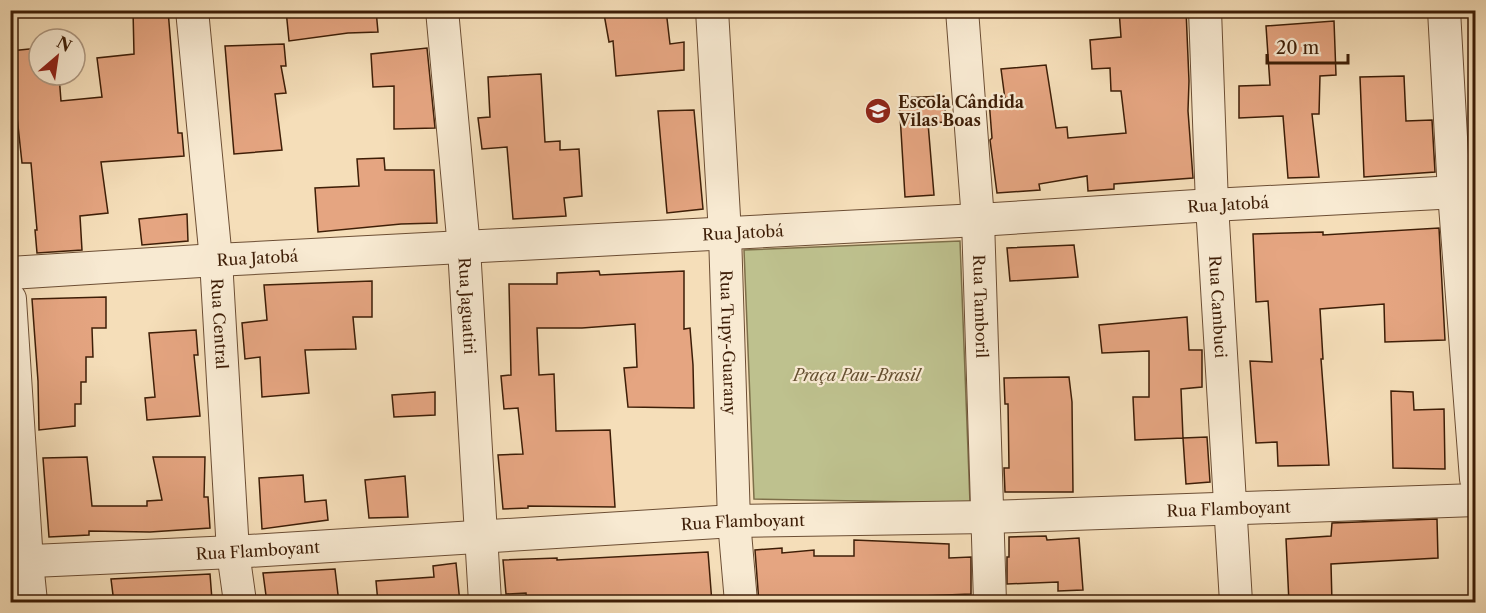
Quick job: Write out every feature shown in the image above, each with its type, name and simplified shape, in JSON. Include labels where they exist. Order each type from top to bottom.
[{"type":"street","name":"Rua Central","points":[[192,10],[216,260],[233,552],[240,603]]},
{"type":"street","name":"Rua Jaguatiri","points":[[442,10],[464,248],[485,603]]},
{"type":"street","name":"Rua Tupy-Guarany","points":[[712,10],[725,234],[734,521],[741,603]]},
{"type":"street","name":"Rua Tamboril","points":[[962,10],[978,220],[990,603]]},
{"type":"street","name":"Rua Cambuci","points":[[1205,10],[1212,205],[1236,603]]},
{"type":"street","points":[[1444,10],[1465,192],[1476,479]]},
{"type":"street","name":"Rua Jatobá","points":[[10,273],[1465,192]]},
{"type":"street","points":[[10,300],[19,562],[31,603]]},
{"type":"street","name":"Rua Flamboyant","points":[[19,562],[233,552],[734,521],[988,517],[1476,500]]},
{"type":"green space","name":"Praça Pau-Brasil","points":[[960,241],[970,503],[754,499],[744,250]]},
{"type":"building","points":[[133,10],[168,10],[178,133],[182,133],[184,156],[101,162],[108,213],[80,216],[82,250],[37,253],[31,163],[22,163],[10,51],[27,49],[27,87],[60,87],[61,101],[102,97],[97,58],[134,54]]},
{"type":"building","points":[[286,10],[376,10],[378,32],[348,33],[289,41]]},
{"type":"building","points":[[630,10],[666,10],[670,44],[684,42],[684,70],[616,76],[613,41],[609,42],[604,14]]},
{"type":"building","points":[[1119,10],[1186,10],[1188,111],[1193,178],[1114,184],[1114,189],[1088,191],[1087,176],[1039,184],[1040,190],[997,193],[990,140],[992,138],[989,100],[1005,99],[1001,69],[1046,65],[1056,128],[1067,127],[1068,138],[1126,133],[1121,91],[1111,91],[1110,68],[1092,69],[1090,40],[1121,37]]},
{"type":"building","points":[[1334,21],[1336,75],[1320,76],[1319,114],[1312,114],[1319,177],[1288,178],[1283,116],[1239,118],[1239,86],[1270,85],[1266,26]]},
{"type":"building","points":[[284,44],[286,66],[281,66],[286,93],[275,94],[282,150],[234,154],[225,46]]},
{"type":"building","points":[[427,48],[435,128],[394,129],[394,86],[373,87],[371,54]]},
{"type":"building","points":[[541,74],[545,142],[560,141],[560,150],[579,149],[582,196],[564,198],[566,216],[513,219],[507,147],[482,149],[478,118],[490,117],[488,77]]},
{"type":"building","points":[[1404,76],[1406,121],[1432,120],[1435,172],[1364,177],[1360,77]]},
{"type":"building","points":[[944,96],[946,122],[928,123],[934,195],[905,197],[899,98]]},
{"type":"building","points":[[694,110],[703,209],[667,213],[658,111]]},
{"type":"building","points":[[384,158],[385,170],[434,170],[437,223],[318,232],[315,188],[359,186],[357,159]]},
{"type":"building","points":[[187,214],[188,241],[142,245],[139,219]]},
{"type":"building","points":[[1439,228],[1445,340],[1385,342],[1384,304],[1320,309],[1323,359],[1321,359],[1329,465],[1278,466],[1277,442],[1256,443],[1250,361],[1272,362],[1268,301],[1256,302],[1253,234],[1323,232],[1323,235]]},
{"type":"building","points":[[1074,245],[1078,277],[1010,281],[1007,248]]},
{"type":"building","points":[[599,271],[600,275],[684,271],[684,329],[690,328],[694,408],[628,407],[624,368],[637,367],[635,324],[582,328],[537,328],[539,375],[554,374],[556,431],[610,430],[615,507],[528,506],[528,508],[503,509],[498,455],[523,454],[518,408],[504,409],[501,376],[511,375],[509,284],[557,284],[557,273]]},
{"type":"building","points":[[372,281],[372,317],[353,317],[356,349],[305,350],[309,393],[262,397],[260,357],[245,359],[242,323],[267,320],[264,285]]},
{"type":"building","points":[[106,297],[106,328],[92,328],[93,357],[86,357],[86,382],[81,382],[81,404],[75,404],[75,426],[39,430],[32,299]]},
{"type":"building","points":[[1187,317],[1189,350],[1202,350],[1202,387],[1181,389],[1183,438],[1135,440],[1133,397],[1149,397],[1149,351],[1102,353],[1099,325]]},
{"type":"building","points":[[196,330],[198,355],[194,355],[200,416],[147,420],[145,398],[155,397],[149,333]]},
{"type":"building","points":[[1069,377],[1072,402],[1073,492],[1005,492],[1004,468],[1009,468],[1008,404],[1005,404],[1004,378]]},
{"type":"building","points":[[1391,391],[1413,392],[1414,410],[1444,409],[1445,469],[1393,468]]},
{"type":"building","points":[[435,392],[435,415],[394,417],[392,395]]},
{"type":"building","points":[[1207,437],[1210,482],[1186,484],[1183,438]]},
{"type":"building","points":[[87,457],[92,506],[147,506],[147,501],[162,500],[153,457],[205,457],[204,497],[208,497],[210,528],[150,532],[89,531],[89,535],[49,537],[43,458]]},
{"type":"building","points":[[303,475],[305,502],[326,500],[328,520],[262,529],[259,478]]},
{"type":"building","points":[[405,476],[408,517],[369,518],[365,480]]},
{"type":"building","points":[[1437,519],[1438,558],[1331,564],[1332,603],[1289,603],[1286,539],[1331,536],[1332,523]]},
{"type":"building","points":[[1046,536],[1047,540],[1079,538],[1083,590],[1058,591],[1058,582],[1007,584],[1009,537]]},
{"type":"building","points":[[854,540],[949,544],[949,558],[971,557],[971,594],[922,596],[922,603],[759,603],[755,550],[782,548],[782,553],[814,550],[814,556],[854,556]]},
{"type":"building","points":[[708,552],[712,603],[527,603],[526,593],[506,594],[503,560],[557,558],[557,560]]},
{"type":"building","points":[[456,563],[460,603],[378,603],[376,581],[434,577],[433,566]]},
{"type":"building","points":[[335,569],[339,603],[267,603],[263,573]]},
{"type":"building","points":[[210,574],[212,600],[140,600],[140,603],[114,603],[111,579]]},
{"type":"place","name":"Escola Cândida Vilas Boas","points":[[878,111]]}]
